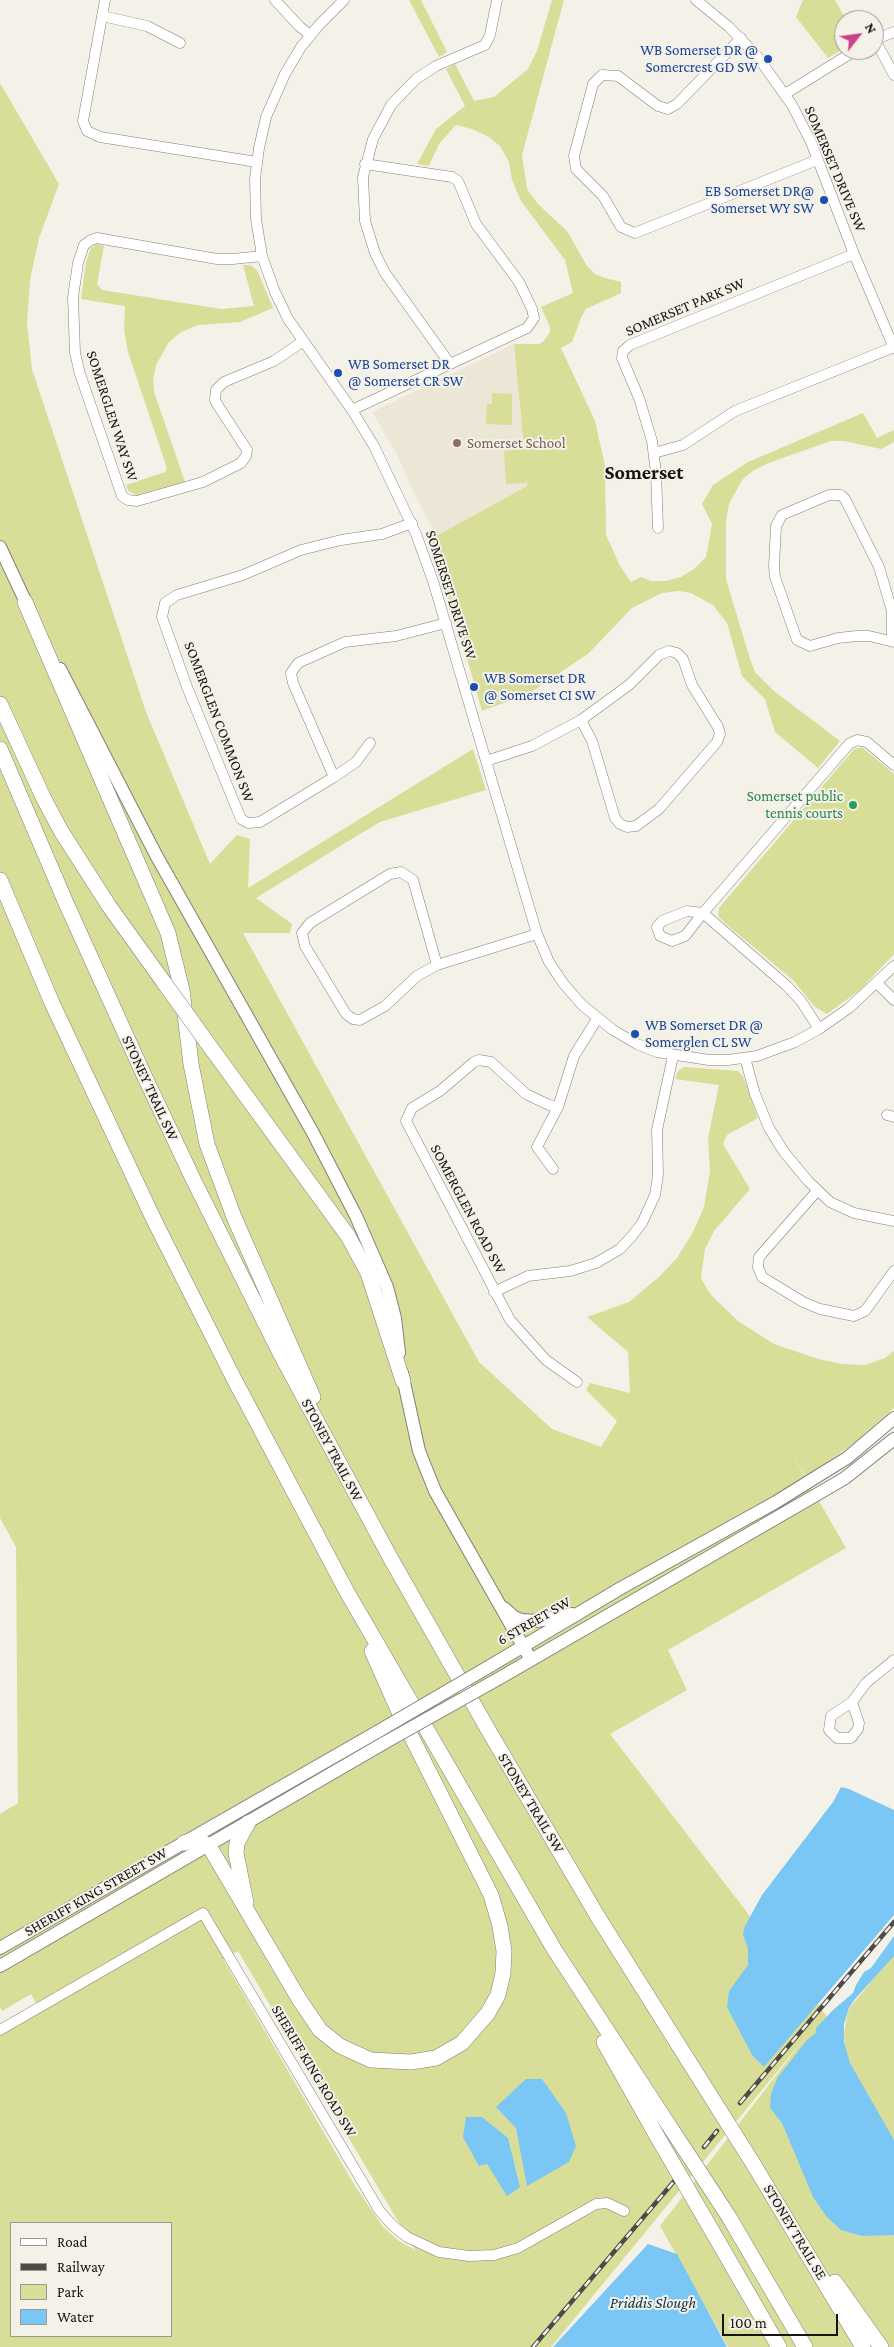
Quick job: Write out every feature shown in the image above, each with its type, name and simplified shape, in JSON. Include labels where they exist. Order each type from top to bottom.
[{"type":"highway","points":[[25,602],[168,933],[182,990],[201,1121],[215,1171],[351,1485]]},
{"type":"highway","points":[[0,704],[61,831],[109,906],[348,1236],[368,1273],[403,1381]]},
{"type":"highway","name":"STONEY TRAIL SW","points":[[0,749],[108,999],[194,1181],[276,1345],[351,1485],[500,1750],[598,1917],[725,2119]]},
{"type":"highway","points":[[0,880],[26,943],[154,1220],[232,1377],[347,1592],[554,1948],[658,2138],[779,2347]]},
{"type":"highway","points":[[0,895],[26,943]]},
{"type":"highway","points":[[184,1842],[197,1839],[208,1846],[299,2000],[320,2030],[340,2046],[371,2060],[411,2062],[436,2058],[462,2043],[488,2013],[498,1995],[503,1973],[504,1951],[491,1895],[387,1687],[347,1592]]},
{"type":"highway","points":[[248,1822],[237,1843],[236,1853],[245,1900],[257,1930]]},
{"type":"highway","points":[[554,1948],[721,2206],[805,2347]]},
{"type":"highway","name":"STONEY TRAIL SE","points":[[725,2119],[776,2200],[863,2347]]},
{"type":"highway","points":[[776,2200],[881,2347]]},
{"type":"main road","points":[[0,547],[25,602],[156,855],[308,1125],[356,1216],[387,1287],[395,1318],[403,1381],[426,1470],[444,1510],[531,1660]]},
{"type":"main road","name":"6 STREET SW","points":[[184,1842],[523,1648],[828,1470],[847,1458],[894,1418]]},
{"type":"main road","points":[[208,1846],[845,1478],[894,1439]]},
{"type":"main road","points":[[488,1587],[509,1613],[522,1620],[550,1619],[591,1607]]},
{"type":"main road","name":"SHERIFF KING STREET SW","points":[[0,1948],[184,1842]]},
{"type":"main road","name":"SHERIFF KING STREET SW","points":[[0,1966],[208,1846]]},
{"type":"street","points":[[105,0],[83,121],[87,132],[100,137],[257,162]]},
{"type":"street","points":[[275,0],[310,35]]},
{"type":"street","name":"SOMERSET DRIVE SW","points":[[344,0],[310,35],[292,60],[275,95],[262,132],[257,162],[256,219],[262,256],[275,292],[302,342],[352,410],[382,460],[412,523],[446,623],[537,934],[549,962],[582,1006],[597,1019],[637,1044],[673,1056],[709,1060],[745,1058],[795,1042],[819,1029],[849,1008],[894,966]]},
{"type":"street","points":[[450,364],[385,273],[374,253],[362,202],[365,164],[380,122],[402,93],[416,79],[436,66],[486,44],[490,35],[497,0]]},
{"type":"street","name":"SOMERSET DRIVE SW","points":[[696,0],[741,38],[763,63],[785,94],[804,127],[854,254],[894,348]]},
{"type":"street","points":[[102,16],[147,26],[180,43]]},
{"type":"street","points":[[741,38],[677,104],[668,109],[658,106],[618,76],[602,74],[593,84],[574,156],[576,169],[603,196],[621,227],[635,233],[818,160]]},
{"type":"street","points":[[884,58],[894,75]]},
{"type":"street","points":[[785,94],[840,60]]},
{"type":"street","points":[[352,410],[527,328],[534,318],[532,309],[519,282],[476,224],[458,181],[452,177],[365,164]]},
{"type":"street","name":"SOMERGLEN WAY SW","points":[[262,256],[217,259],[97,238],[89,241],[84,246],[78,263],[73,297],[75,353],[87,395],[122,496],[128,500],[137,501],[209,480],[240,464],[246,456],[247,450],[217,404],[215,400],[216,390],[224,382],[274,361],[302,342]]},
{"type":"street","name":"SOMERSET PARK SW","points":[[658,528],[654,453],[644,411],[622,358],[626,347],[854,254]]},
{"type":"street","points":[[654,453],[683,445],[735,411],[894,348]]},
{"type":"street","points":[[829,495],[841,496],[845,499],[879,567],[892,610],[893,642],[869,636],[857,636],[838,638],[810,646],[797,640],[778,587],[774,566],[776,526],[782,515],[829,495]]},
{"type":"street","name":"SOMERGLEN COMMON SW","points":[[334,776],[260,822],[248,823],[241,818],[195,709],[162,616],[163,606],[167,600],[177,595],[243,575],[301,550],[333,542],[382,534],[412,523]]},
{"type":"street","points":[[370,743],[356,762],[334,776],[292,683],[291,673],[293,668],[301,660],[333,645],[357,640],[396,636],[446,623]]},
{"type":"street","points":[[486,761],[532,746],[581,720],[623,690],[659,655],[669,651],[677,653],[683,659],[692,685],[718,727],[720,734],[717,742],[659,809],[636,826],[627,827],[620,824],[615,818],[592,741],[581,720]]},
{"type":"street","points":[[819,1029],[801,1001],[787,986],[703,914],[849,744],[857,740],[867,742],[894,765]]},
{"type":"street","points":[[437,964],[413,880],[401,872],[390,874],[310,923],[302,933],[305,946],[346,1014],[353,1019],[366,1018],[385,1006],[417,976],[437,964],[537,934]]},
{"type":"street","points":[[877,983],[894,1000]]},
{"type":"street","points":[[553,1169],[537,1147],[558,1107],[574,1056],[597,1019]]},
{"type":"street","name":"SOMERGLEN ROAD SW","points":[[558,1107],[549,1105],[526,1094],[491,1062],[479,1060],[474,1062],[440,1091],[412,1108],[407,1117],[407,1126],[494,1292],[528,1276],[570,1271],[596,1263],[620,1249],[642,1223],[655,1195],[658,1175],[657,1130],[673,1056]]},
{"type":"street","points":[[745,1058],[755,1094],[769,1128],[794,1166],[830,1202],[854,1213],[894,1220]]},
{"type":"street","points":[[818,1191],[759,1257],[758,1267],[762,1277],[803,1302],[854,1316],[865,1311],[894,1271]]},
{"type":"street","points":[[494,1292],[510,1320],[535,1350],[558,1370],[577,1382]]},
{"type":"street","points":[[852,1702],[866,1682],[894,1660]]},
{"type":"street","name":"SHERIFF KING ROAD SW","points":[[0,2030],[203,1912],[379,2210],[392,2225],[407,2237],[439,2252],[468,2256],[494,2256],[522,2245],[596,2204],[607,2203],[624,2210]]},
{"type":"street","points":[[59,1982],[65,1992]]},
{"type":"shaded area","name":"Somerset School","points":[[514,344],[527,486],[436,536],[408,481],[399,458],[372,412]]},
{"type":"green space","points":[[409,0],[421,0],[447,52],[439,57]]},
{"type":"green space","points":[[552,0],[564,0],[522,155],[527,189],[538,204],[567,231],[587,266],[595,274],[621,282],[621,293],[586,309],[572,342],[561,348],[595,421],[605,466],[606,535],[620,566],[631,582],[641,577],[651,581],[666,581],[681,577],[694,569],[706,557],[712,524],[702,504],[713,485],[748,462],[863,413],[877,438],[894,430],[894,442],[881,449],[844,441],[831,441],[771,462],[754,470],[742,480],[729,504],[726,520],[726,579],[750,659],[755,672],[774,691],[840,741],[818,768],[775,732],[765,699],[742,676],[727,623],[713,605],[691,593],[679,591],[662,593],[632,608],[589,653],[530,693],[482,711],[458,627],[429,540],[527,486],[525,471],[526,483],[506,484],[504,451],[524,449],[514,344],[539,344],[544,341],[550,332],[550,327],[541,307],[573,293],[565,260],[521,201],[512,180],[509,162],[500,146],[489,137],[472,129],[456,125],[439,144],[429,166],[417,164],[436,129],[465,106],[446,69],[455,64],[474,101],[494,97],[528,69],[537,51]]},
{"type":"green space","points":[[803,0],[835,0],[840,10],[834,10],[834,54],[828,58],[796,17]]},
{"type":"green space","points":[[0,83],[59,184],[39,238],[30,280],[27,324],[32,369],[146,712],[210,864],[237,835],[250,839],[248,888],[473,749],[486,790],[380,822],[256,898],[292,924],[290,933],[243,933],[479,1362],[552,1429],[601,1447],[617,1421],[586,1390],[590,1383],[630,1393],[628,1352],[587,1317],[629,1302],[660,1276],[677,1258],[693,1232],[704,1207],[710,1171],[708,1138],[719,1085],[675,1079],[678,1071],[684,1067],[738,1071],[743,1076],[758,1118],[727,1135],[723,1144],[750,1189],[714,1231],[705,1249],[701,1278],[710,1294],[738,1321],[774,1344],[818,1359],[842,1364],[865,1365],[885,1358],[894,1351],[894,1408],[853,1444],[806,1477],[792,1454],[846,1548],[668,1650],[687,1690],[610,1734],[825,2014],[845,2049],[844,2035],[847,2015],[851,2006],[894,1954],[894,2347],[728,2347],[660,2226],[808,2034],[551,2347],[0,2347],[0,2029],[38,2006],[31,1994],[2,2011],[0,2007],[0,1814],[18,1803],[16,1547],[0,1518]],"holes":[[[238,1951],[415,2250],[399,2241],[383,2227],[355,2186],[223,1959]]]},
{"type":"green space","points":[[97,244],[104,246],[97,284],[102,290],[221,309],[254,306],[243,265],[250,265],[257,270],[273,308],[240,322],[198,325],[181,332],[169,342],[156,365],[153,380],[154,392],[185,482],[137,495],[128,491],[126,485],[165,472],[167,468],[128,352],[124,329],[125,306],[81,299],[86,262],[91,248]]},
{"type":"green space","points":[[492,393],[512,394],[512,425],[486,424],[487,404],[492,404]]},
{"type":"green space","points":[[862,747],[894,774],[894,954],[860,990],[827,1014],[815,1007],[793,980],[726,924],[718,916],[719,908],[854,749]]},
{"type":"water","points":[[841,1787],[894,1810],[894,1915],[764,2067],[752,2055],[727,2007],[729,1991],[748,1965],[748,1949],[743,1934],[745,1926],[762,1895],[833,1802]]},
{"type":"water","points":[[894,1936],[894,1956],[855,1999],[849,2008],[844,2024],[844,2042],[850,2063],[894,2140],[894,2235],[862,2236],[841,2230],[826,2216],[813,2197],[782,2123],[770,2108],[771,2093],[778,2077],[807,2040],[816,2033],[816,2028],[853,1993],[864,1972],[871,1968]]},
{"type":"water","points":[[526,2079],[542,2079],[566,2113],[576,2146],[569,2162],[527,2186],[516,2128],[496,2107]]},
{"type":"water","points":[[466,2117],[482,2117],[508,2138],[520,2187],[507,2196],[487,2164],[479,2166],[463,2137]]},
{"type":"water","name":"Priddis Slough","points":[[648,2244],[677,2254],[727,2347],[553,2347]]},
{"type":"railway","points":[[740,2103],[894,1922]]},
{"type":"railway","points":[[704,2147],[717,2131]]},
{"type":"railway","points":[[533,2347],[676,2179]]},
{"type":"place","name":"WB Somerset DR @ Somercrest GD SW","points":[[768,59]]},
{"type":"place","name":"EB Somerset DR@ Somerset WY SW","points":[[824,200]]},
{"type":"place","name":"WB Somerset DR @ Somerset CR SW","points":[[338,373]]},
{"type":"place","name":"Somerset School","points":[[457,443]]},
{"type":"place","name":"WB Somerset DR @ Somerset CI SW","points":[[474,687]]},
{"type":"place","name":"Somerset public tennis courts","points":[[853,805]]},
{"type":"place","name":"WB Somerset DR @ Somerglen CL SW","points":[[635,1034]]},
{"type":"district","name":"Somerset","points":[[644,473]]}]
